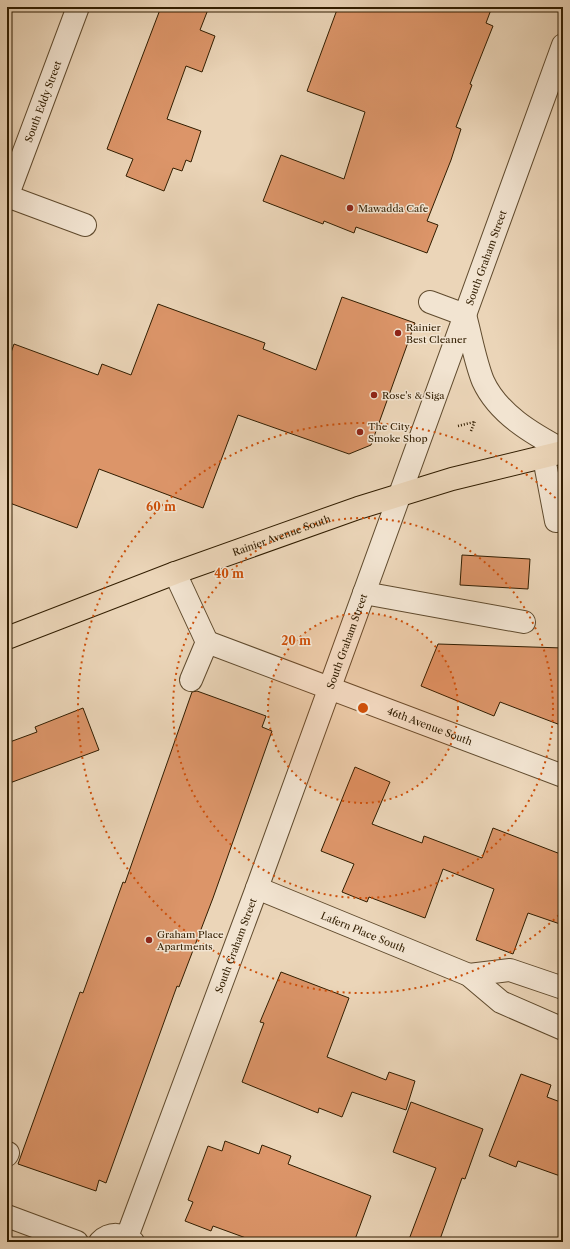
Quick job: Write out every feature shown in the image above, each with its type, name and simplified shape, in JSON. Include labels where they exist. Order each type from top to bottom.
[{"type":"main road","name":"Rainier Avenue South","points":[[7,638],[175,573],[400,494],[452,479],[557,453]]},
{"type":"street","name":"South Eddy Street","points":[[7,196],[78,7]]},
{"type":"street","name":"South Graham Street","points":[[130,1239],[563,45]]},
{"type":"street","points":[[7,196],[85,225]]},
{"type":"street","points":[[430,302],[465,316],[483,380],[494,399],[528,430],[557,453],[556,522]]},
{"type":"street","points":[[175,573],[207,642],[191,680]]},
{"type":"street","points":[[364,593],[524,622]]},
{"type":"street","name":"46th Avenue South","points":[[207,642],[563,776]]},
{"type":"street","name":"Lafern Place South","points":[[258,888],[469,975],[501,1002],[563,1029]]},
{"type":"street","name":"Lafern Place South","points":[[469,975],[510,970],[563,988]]},
{"type":"street","points":[[7,1216],[77,1242]]},
{"type":"street","points":[[100,1242],[111,1235],[119,1234],[130,1239]]},
{"type":"path","points":[[458,426],[474,422],[471,431]]},
{"type":"building","points":[[161,7],[209,7],[200,30],[215,36],[202,72],[186,66],[167,119],[201,131],[191,162],[186,160],[182,171],[173,168],[164,191],[126,176],[133,159],[107,149]]},
{"type":"building","points":[[338,7],[492,7],[486,23],[493,26],[470,84],[472,85],[456,127],[461,129],[451,160],[427,221],[438,225],[427,253],[356,227],[354,233],[324,221],[323,224],[263,201],[281,155],[344,179],[365,112],[307,91]]},
{"type":"building","points":[[342,297],[415,323],[371,445],[349,454],[238,415],[203,508],[99,469],[77,528],[7,502],[7,364],[14,344],[98,375],[102,364],[131,375],[158,304],[265,343],[263,349],[316,370]]},
{"type":"building","points":[[462,555],[530,559],[528,589],[460,585]]},
{"type":"building","points":[[438,644],[563,648],[563,726],[500,702],[494,716],[421,686]]},
{"type":"building","name":"Graham Place Apartments","points":[[197,691],[266,716],[262,727],[272,731],[213,898],[179,987],[177,986],[106,1183],[99,1180],[96,1191],[18,1164],[80,992],[83,993],[123,882],[125,883],[192,692]]},
{"type":"building","points":[[83,708],[99,750],[7,784],[7,743],[37,732],[35,727]]},
{"type":"building","points":[[355,767],[390,782],[372,824],[422,843],[424,836],[482,858],[493,828],[563,855],[563,925],[528,913],[513,954],[476,940],[494,889],[443,869],[425,918],[369,897],[367,902],[342,892],[354,864],[321,851]]},
{"type":"building","points":[[281,972],[349,998],[327,1057],[386,1080],[389,1072],[415,1081],[406,1110],[352,1092],[342,1117],[319,1108],[318,1113],[242,1082],[264,1023],[260,1022]]},
{"type":"building","points":[[521,1074],[551,1085],[547,1097],[563,1103],[563,1177],[518,1161],[516,1167],[489,1156]]},
{"type":"building","points":[[411,1102],[483,1129],[465,1179],[462,1178],[439,1242],[408,1242],[436,1168],[393,1152]]},
{"type":"building","points":[[225,1141],[259,1154],[262,1145],[291,1156],[288,1164],[371,1196],[354,1242],[257,1242],[213,1226],[211,1231],[185,1221],[193,1202],[188,1200],[208,1146],[222,1151]]},
{"type":"place","name":"Mawadda Cafe","points":[[350,208]]},
{"type":"place","name":"Rainier Best Cleaner","points":[[398,333]]},
{"type":"place","name":"Rose's & Siga","points":[[374,395]]},
{"type":"place","name":"The City Smoke Shop","points":[[360,432]]},
{"type":"place","name":"Graham Place Apartments","points":[[149,940]]}]
